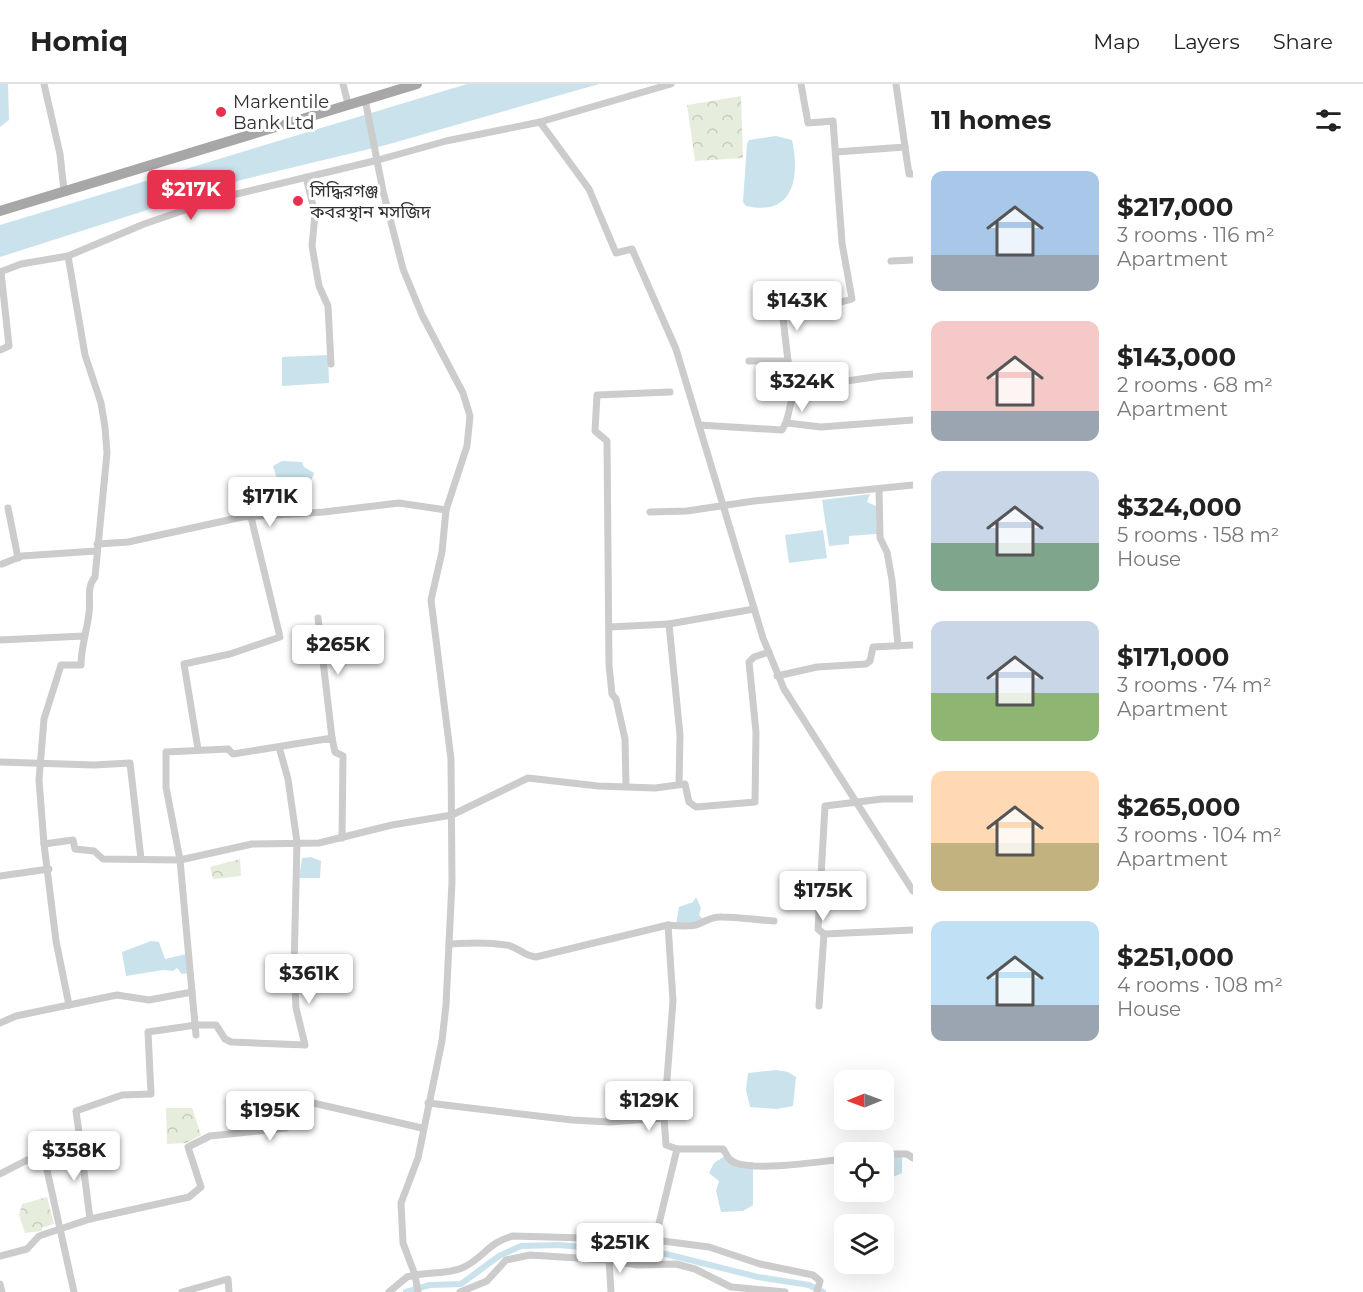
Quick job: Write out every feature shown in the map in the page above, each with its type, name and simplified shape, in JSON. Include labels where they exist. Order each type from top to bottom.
[{"type":"main road","points":[[0,211],[417,84]]},
{"type":"street","points":[[44,84],[60,154],[64,191]]},
{"type":"street","points":[[343,84],[348,104]]},
{"type":"street","points":[[0,350],[9,346],[0,272],[21,264],[68,256],[144,224],[196,206],[446,141],[540,122],[671,84]]},
{"type":"street","points":[[795,390],[790,384],[781,310],[802,304],[840,303],[852,299],[842,243],[833,122],[808,123],[801,84]]},
{"type":"street","points":[[896,84],[909,174],[913,174]]},
{"type":"street","points":[[365,99],[403,269],[422,315],[469,405],[471,428],[446,510],[442,552],[431,609],[446,706],[452,815],[449,944],[442,1041],[422,1128],[418,1158],[401,1203],[403,1243],[416,1276],[418,1292]]},
{"type":"street","points":[[540,122],[589,189],[616,253],[632,249],[676,349],[754,609],[777,676],[913,891]]},
{"type":"street","points":[[836,152],[905,147]]},
{"type":"street","points":[[306,177],[315,214],[312,246],[320,286],[328,306],[331,364]]},
{"type":"street","points":[[68,256],[85,355],[101,403],[107,453],[81,665],[61,665],[44,718],[39,780],[56,941],[69,1005]]},
{"type":"street","points":[[891,261],[913,260]]},
{"type":"street","points":[[749,361],[788,361]]},
{"type":"street","points":[[795,390],[862,378],[913,374]]},
{"type":"street","points":[[699,425],[782,430],[787,423],[795,390]]},
{"type":"street","points":[[626,786],[625,739],[616,699],[612,694],[606,438],[595,431],[597,395],[669,392]]},
{"type":"street","points":[[787,423],[821,427],[913,420]]},
{"type":"street","points":[[650,512],[912,487]]},
{"type":"street","points":[[879,489],[880,538],[887,552],[893,587],[898,646]]},
{"type":"street","points":[[2,564],[18,558],[97,548],[251,517],[324,512],[399,503],[446,510]]},
{"type":"street","points":[[8,508],[18,558]]},
{"type":"street","points":[[198,749],[184,664],[230,654],[280,637],[251,517]]},
{"type":"street","points":[[609,627],[669,624],[754,609]]},
{"type":"street","points":[[318,618],[332,738],[335,752],[343,756],[342,838]]},
{"type":"street","points":[[669,624],[679,723],[679,784]]},
{"type":"street","points":[[0,640],[84,636]]},
{"type":"street","points":[[777,676],[817,667],[866,664],[870,661],[872,648],[913,645]]},
{"type":"street","points":[[44,844],[73,840],[75,849],[94,851],[103,859],[180,860],[252,844],[320,843],[452,815],[528,778],[598,786],[656,788],[685,784],[689,802],[696,807],[755,802],[756,732],[749,662],[754,657],[769,652]]},
{"type":"street","points":[[196,1035],[180,860],[166,787],[166,752],[228,749],[233,754],[332,738]]},
{"type":"street","points":[[90,1220],[76,1111],[122,1095],[151,1094],[148,1032],[195,1025],[216,1025],[225,1039],[231,1042],[306,1046],[296,1008],[294,969],[297,842],[288,779],[279,747]]},
{"type":"street","points":[[0,762],[94,765],[130,763],[141,859]]},
{"type":"street","points":[[913,799],[856,801],[832,804],[823,809],[818,929],[824,934],[913,930]]},
{"type":"street","points":[[0,876],[49,869]]},
{"type":"street","points":[[449,944],[485,941],[491,945],[508,945],[525,956],[536,957],[668,925],[692,925],[708,918],[724,916],[737,920],[774,921]]},
{"type":"street","points":[[668,925],[673,1001],[664,1119],[666,1145],[677,1149],[723,1149],[729,1160],[736,1163],[774,1165],[834,1160]]},
{"type":"street","points":[[819,1006],[824,934]]},
{"type":"street","points":[[0,1023],[16,1016],[117,995],[149,1000],[192,992]]},
{"type":"street","points":[[0,1256],[27,1249],[39,1236],[90,1220],[189,1197],[201,1187],[188,1147],[210,1136],[286,1128],[295,1102],[313,1103],[422,1128]]},
{"type":"street","points":[[428,1103],[572,1120],[609,1122],[664,1119]]},
{"type":"street","points":[[0,1174],[64,1143],[80,1140]]},
{"type":"street","points":[[655,1240],[677,1149]]},
{"type":"street","points":[[43,1152],[74,1292]]},
{"type":"street","points":[[894,1154],[907,1154],[913,1158]]},
{"type":"street","points":[[390,1292],[416,1276],[462,1268],[473,1262],[485,1249],[503,1239],[522,1236],[655,1240],[709,1247],[760,1264],[813,1275],[820,1281],[818,1292]]},
{"type":"street","points":[[591,1258],[592,1239]]},
{"type":"street","points":[[460,1292],[487,1281],[506,1260],[516,1257],[591,1258],[637,1265],[676,1264],[694,1269],[731,1287],[785,1292]]},
{"type":"street","points":[[609,1260],[611,1292]]},
{"type":"street","points":[[183,1292],[228,1279],[229,1292]]},
{"type":"street","points":[[0,1284],[2,1292]]},
{"type":"green space","points":[[741,96],[743,158],[695,161],[687,105]]},
{"type":"green space","points":[[240,859],[241,876],[213,879],[210,867]]},
{"type":"green space","points":[[166,1108],[192,1108],[201,1135],[186,1143],[167,1144]]},
{"type":"green space","points":[[47,1197],[54,1224],[42,1228],[42,1231],[25,1233],[19,1215],[22,1204]]},
{"type":"water","points":[[0,84],[8,84],[9,120],[0,127]]},
{"type":"water","points":[[467,84],[599,84],[386,145],[241,180],[0,257],[0,225]]},
{"type":"water","points":[[776,136],[792,140],[795,167],[790,191],[784,200],[775,206],[762,208],[746,206],[743,202],[747,144],[749,140]]},
{"type":"water","points":[[328,355],[329,383],[282,386],[282,357]]},
{"type":"water","points":[[282,461],[302,462],[304,467],[314,473],[303,489],[295,491],[278,482],[273,466]]},
{"type":"water","points":[[870,494],[867,502],[876,506],[877,534],[849,536],[849,544],[829,546],[822,500]]},
{"type":"water","points":[[823,530],[827,558],[789,563],[785,535]]},
{"type":"water","points":[[311,857],[321,861],[320,878],[299,878],[302,858]]},
{"type":"water","points":[[696,897],[701,908],[699,915],[704,920],[699,923],[676,924],[679,907],[693,902]]},
{"type":"water","points":[[151,941],[159,942],[165,959],[186,954],[189,973],[182,974],[177,968],[173,971],[163,970],[126,976],[122,952]]},
{"type":"water","points":[[776,1070],[788,1072],[796,1077],[793,1106],[777,1109],[750,1107],[746,1090],[748,1073]]},
{"type":"water","points":[[728,1154],[741,1162],[753,1162],[753,1205],[743,1211],[721,1212],[716,1191],[719,1181],[709,1173],[714,1163]]},
{"type":"water","points":[[894,1156],[902,1156],[902,1173],[894,1177]]},
{"type":"waterway","points":[[406,1292],[430,1285],[461,1284],[499,1256],[521,1246],[559,1245],[666,1254],[758,1277],[809,1285],[823,1292]]},
{"type":"place","name":"Markentile Bank Ltd","points":[[221,112]]},
{"type":"place","name":"সিদ্ধিরগঞ্জ কবরস্থান মসজিদ","points":[[298,201]]}]
